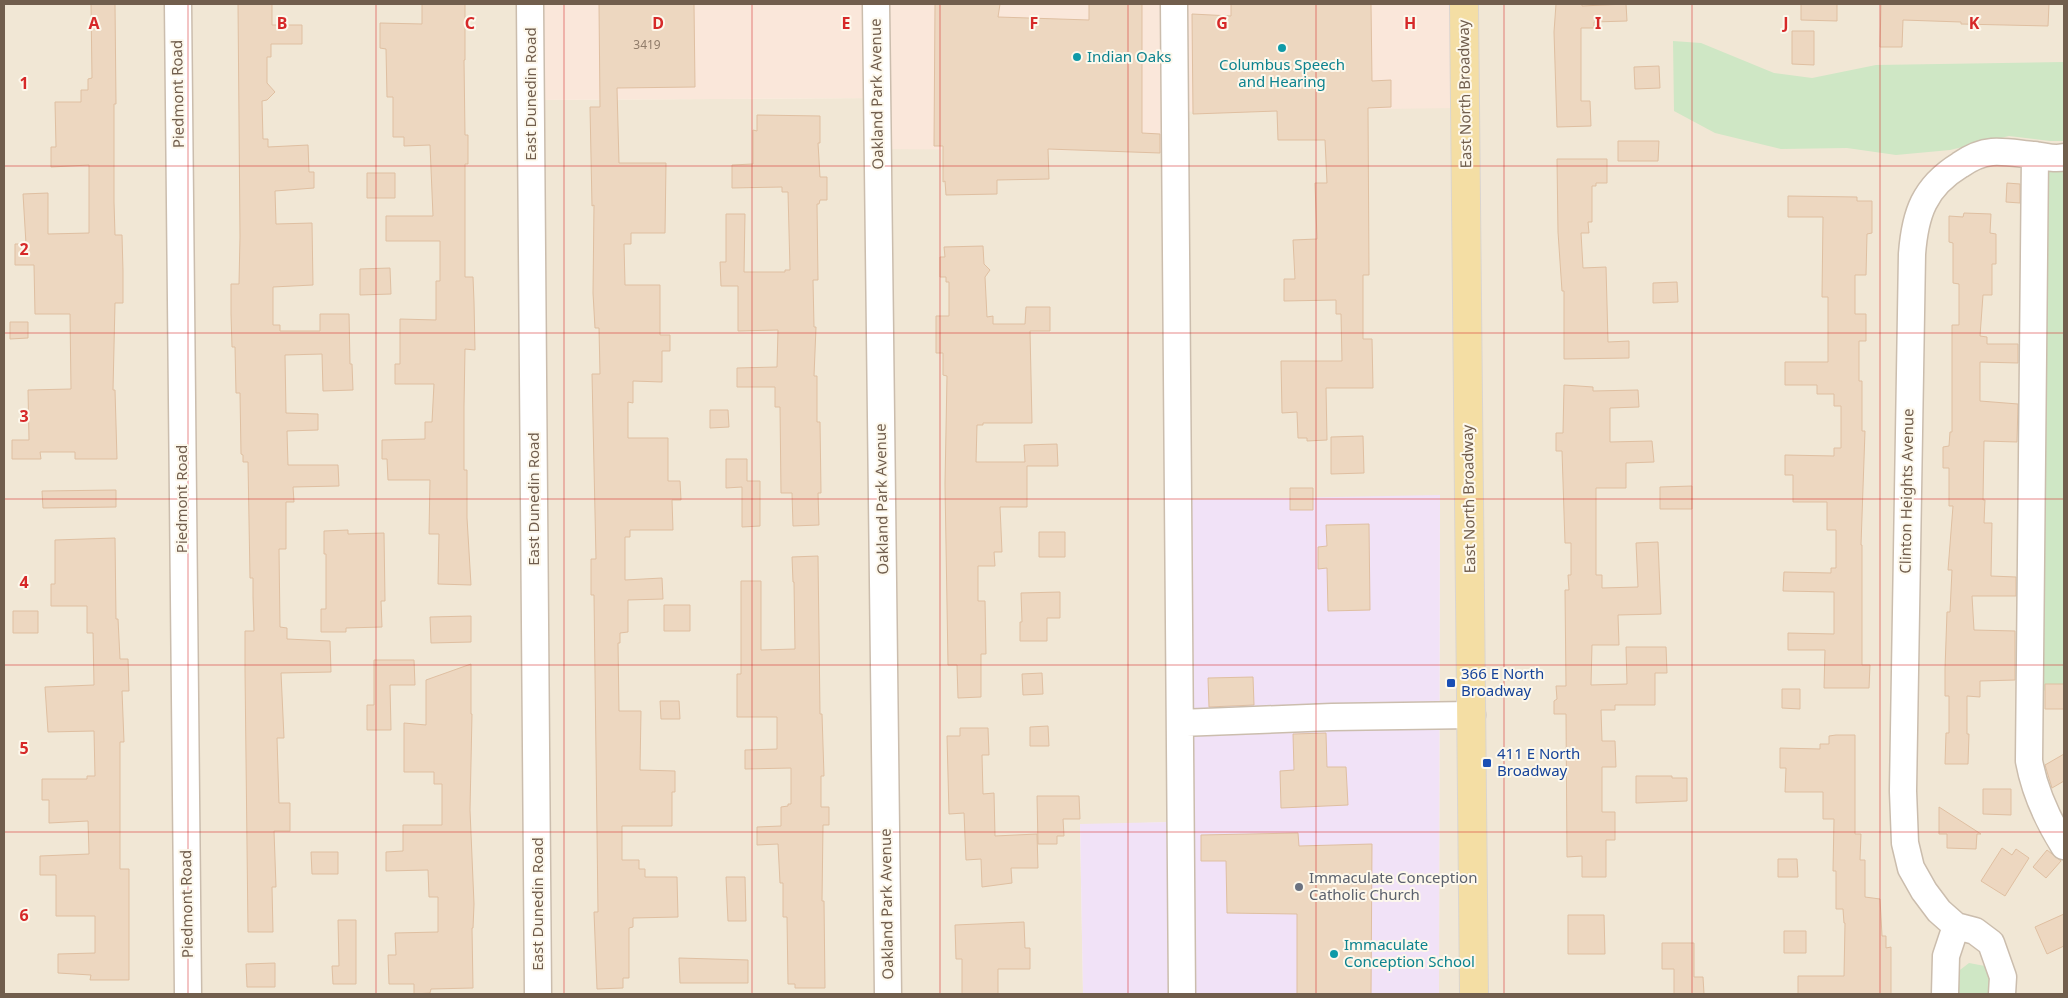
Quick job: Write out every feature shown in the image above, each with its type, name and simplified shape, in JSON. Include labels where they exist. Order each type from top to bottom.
[{"type":"main road","name":"East North Broadway","points":[[1464,4],[1474,994]]},
{"type":"street","name":"Piedmont Road","points":[[178,4],[188,994]]},
{"type":"street","name":"East Dunedin Road","points":[[530,4],[538,994]]},
{"type":"street","name":"Oakland Park Avenue","points":[[876,4],[888,994]]},
{"type":"street","points":[[1174,4],[1182,994]]},
{"type":"street","name":"Clinton Heights Avenue","points":[[2002,994],[2003,976],[1991,943],[1975,932],[1956,926],[1939,911],[1924,891],[1911,868],[1905,843],[1903,819],[1911,264],[1914,229],[1921,206],[1934,184],[1972,157],[1991,152],[2035,155],[2057,159],[2064,157]]},
{"type":"street","points":[[2035,155],[2029,760],[2039,801],[2051,826],[2064,846]]},
{"type":"street","points":[[1180,723],[1332,717],[1472,716]]},
{"type":"street","points":[[1946,994],[1946,956],[1956,926]]},
{"type":"shaded area","points":[[4,4],[529,4],[531,100],[876,98],[1170,112],[1456,4],[2064,4],[2064,196],[2056,694],[2064,690],[2064,994],[1439,994],[1440,495],[1171,822],[1080,825],[1083,994],[4,994]]},
{"type":"shaded area","points":[[529,4],[1456,4],[1456,108],[1170,112],[1169,151],[880,149],[876,98],[531,100]]},
{"type":"shaded area","points":[[1440,495],[1439,994],[1083,994],[1080,824],[1170,822],[1178,500]]},
{"type":"green space","points":[[1673,41],[1701,43],[1774,73],[1812,78],[1876,65],[2064,62],[2064,141],[2009,136],[1950,150],[1896,155],[1847,148],[1781,149],[1715,133],[1674,111]]},
{"type":"green space","points":[[2035,155],[2064,157],[2064,690],[2056,694],[2043,690],[2036,674]]},
{"type":"green space","points":[[1969,963],[1985,966],[1991,973],[1992,994],[1954,994],[1956,973]]},
{"type":"building","points":[[91,4],[115,4],[116,104],[114,104],[114,202],[115,235],[122,235],[123,271],[123,303],[115,303],[113,390],[115,390],[117,459],[75,459],[75,452],[40,452],[41,459],[12,459],[12,440],[29,440],[28,390],[71,389],[70,314],[35,314],[34,265],[15,265],[15,244],[26,244],[23,194],[48,193],[48,234],[89,233],[89,165],[51,167],[51,147],[56,147],[55,102],[81,102],[81,90],[88,90],[88,79],[92,78]]},
{"type":"building","points":[[238,4],[272,4],[272,25],[302,25],[302,44],[271,44],[271,57],[267,57],[267,83],[275,92],[267,100],[262,101],[263,139],[268,139],[268,147],[308,145],[309,172],[314,172],[314,188],[275,191],[276,224],[312,223],[313,285],[273,287],[273,325],[280,325],[280,331],[320,331],[320,314],[349,314],[350,364],[352,364],[353,390],[323,391],[322,354],[285,355],[286,413],[318,414],[318,430],[287,431],[288,465],[338,465],[339,486],[293,487],[294,502],[286,502],[286,549],[279,549],[280,627],[287,628],[287,639],[330,641],[331,672],[281,673],[284,738],[277,738],[279,803],[290,803],[290,831],[274,831],[276,887],[272,887],[273,932],[248,932],[245,631],[254,631],[253,578],[250,578],[248,462],[243,462],[243,455],[241,454],[240,393],[236,393],[235,347],[232,347],[231,314],[231,284],[239,284]]},
{"type":"building","points":[[422,4],[465,4],[465,135],[468,135],[468,164],[465,164],[465,277],[473,277],[475,350],[465,349],[464,470],[467,470],[467,518],[471,585],[438,584],[439,534],[429,534],[430,480],[388,480],[387,459],[382,459],[382,440],[425,439],[425,422],[432,422],[434,384],[395,384],[395,364],[400,364],[400,319],[436,320],[436,281],[440,281],[440,241],[386,241],[386,216],[433,216],[430,145],[404,146],[404,137],[393,137],[393,97],[387,97],[386,49],[380,48],[380,23],[422,24]]},
{"type":"building","points":[[599,4],[694,4],[695,87],[617,88],[619,163],[666,163],[665,233],[631,233],[631,244],[624,244],[625,285],[660,285],[660,335],[670,335],[670,351],[662,351],[662,382],[633,381],[633,403],[628,402],[628,438],[668,438],[668,481],[680,481],[681,500],[672,500],[673,530],[630,530],[630,537],[625,537],[625,580],[662,578],[663,599],[628,600],[628,632],[620,633],[620,643],[618,643],[619,711],[641,711],[640,770],[675,771],[675,792],[672,792],[672,826],[622,826],[622,860],[639,860],[639,869],[645,869],[645,877],[677,877],[678,917],[633,918],[633,927],[629,928],[629,978],[623,978],[623,988],[597,989],[594,912],[598,912],[594,595],[591,595],[591,559],[596,559],[592,374],[600,374],[599,328],[595,328],[593,293],[594,205],[592,206],[590,107],[600,107]]},
{"type":"building","points":[[935,4],[1000,4],[998,17],[1089,20],[1089,4],[1142,4],[1142,133],[1160,134],[1160,153],[1048,149],[1049,179],[997,180],[997,194],[946,195],[945,181],[943,182],[943,146],[934,146]]},
{"type":"building","points":[[1231,4],[1371,4],[1372,81],[1391,80],[1391,107],[1368,108],[1369,275],[1363,275],[1363,339],[1372,339],[1373,388],[1326,388],[1327,440],[1307,441],[1307,438],[1298,438],[1297,412],[1282,413],[1281,361],[1342,361],[1341,314],[1336,314],[1336,300],[1284,301],[1284,279],[1295,279],[1293,240],[1317,239],[1315,183],[1327,183],[1325,140],[1278,140],[1277,111],[1193,114],[1192,14],[1231,16]]},
{"type":"building","points":[[1556,4],[1582,4],[1582,6],[1626,4],[1627,21],[1594,22],[1594,28],[1581,28],[1581,101],[1590,101],[1591,126],[1557,127],[1554,32]]},
{"type":"building","points":[[1801,4],[1837,4],[1837,21],[1801,20]]},
{"type":"building","points":[[1881,4],[2049,4],[2048,26],[1961,24],[1961,22],[1903,20],[1902,47],[1880,47]]},
{"type":"building","points":[[1792,31],[1814,31],[1814,65],[1792,64]]},
{"type":"building","points":[[1659,66],[1660,88],[1635,89],[1634,67]]},
{"type":"building","points":[[757,115],[820,116],[820,143],[818,143],[820,177],[827,177],[827,200],[820,200],[819,204],[817,204],[818,280],[813,280],[814,327],[816,327],[814,376],[817,376],[817,422],[820,422],[821,493],[818,493],[819,525],[793,526],[792,493],[781,493],[780,407],[775,407],[775,387],[737,387],[737,368],[777,367],[778,330],[738,331],[738,286],[721,286],[720,262],[726,262],[726,214],[745,214],[744,272],[785,272],[785,270],[790,270],[788,192],[782,192],[782,187],[732,188],[732,165],[753,164],[753,130],[757,131]]},
{"type":"building","points":[[1618,141],[1659,141],[1658,161],[1618,161]]},
{"type":"building","points":[[1557,159],[1607,159],[1607,183],[1596,183],[1596,186],[1592,186],[1592,222],[1588,222],[1589,233],[1581,233],[1583,268],[1606,267],[1608,342],[1629,341],[1629,358],[1564,359],[1564,291],[1562,291],[1558,232]]},
{"type":"building","points":[[367,173],[395,173],[395,198],[367,198]]},
{"type":"building","points":[[2007,183],[2020,184],[2020,203],[2006,202]]},
{"type":"building","points":[[1788,196],[1857,197],[1857,201],[1872,201],[1872,233],[1867,234],[1866,275],[1855,275],[1855,314],[1866,314],[1866,341],[1859,341],[1859,381],[1862,381],[1862,431],[1865,431],[1861,545],[1862,665],[1870,665],[1869,688],[1824,688],[1825,650],[1788,650],[1788,633],[1834,634],[1834,592],[1783,591],[1784,572],[1831,573],[1831,568],[1836,568],[1836,530],[1827,530],[1827,502],[1793,502],[1793,475],[1785,475],[1785,455],[1834,456],[1834,448],[1841,448],[1841,406],[1834,406],[1834,394],[1817,394],[1817,385],[1785,385],[1785,362],[1828,362],[1828,297],[1822,297],[1823,217],[1788,217]]},
{"type":"building","points":[[1964,213],[1991,214],[1990,233],[1996,234],[1996,264],[1992,264],[1992,295],[1983,295],[1980,336],[1987,337],[1987,344],[2018,344],[2018,363],[1980,362],[1980,401],[2018,404],[2017,442],[1984,441],[1983,500],[1985,500],[1984,523],[1992,523],[1991,576],[2016,577],[2016,596],[1972,596],[1974,630],[2015,631],[2015,680],[1980,681],[1980,697],[1967,696],[1968,764],[1945,764],[1946,733],[1949,733],[1949,696],[1945,696],[1945,669],[1947,612],[1950,612],[1952,570],[1948,570],[1953,506],[1949,506],[1949,468],[1943,468],[1943,447],[1949,446],[1950,432],[1952,432],[1952,325],[1959,325],[1959,284],[1953,283],[1953,243],[1949,242],[1949,216],[1963,217]]},
{"type":"building","points":[[983,246],[984,264],[990,270],[985,277],[987,317],[993,316],[993,324],[1025,324],[1026,307],[1050,307],[1050,331],[1030,331],[1032,423],[983,423],[983,425],[977,425],[976,462],[1025,462],[1024,445],[1057,444],[1058,466],[1027,466],[1027,507],[1000,507],[1002,552],[994,552],[995,566],[978,566],[978,601],[985,601],[986,654],[981,654],[981,697],[958,698],[957,665],[948,665],[945,484],[947,376],[943,375],[943,353],[936,353],[936,316],[949,316],[949,282],[946,282],[946,277],[940,277],[940,257],[945,257],[944,247]]},
{"type":"building","points":[[390,268],[391,294],[360,295],[360,269]]},
{"type":"building","points":[[1677,282],[1678,302],[1653,303],[1653,283]]},
{"type":"building","points":[[10,322],[28,322],[28,338],[10,339]]},
{"type":"building","points":[[1564,385],[1593,387],[1593,391],[1638,390],[1639,407],[1610,408],[1610,442],[1652,441],[1654,462],[1626,463],[1626,488],[1596,488],[1596,575],[1602,575],[1602,588],[1638,587],[1636,543],[1658,542],[1661,614],[1618,615],[1619,645],[1592,645],[1591,685],[1627,684],[1626,647],[1666,647],[1667,673],[1655,673],[1655,705],[1615,705],[1615,710],[1601,710],[1602,741],[1615,741],[1616,767],[1602,767],[1602,812],[1615,812],[1615,840],[1606,840],[1606,877],[1582,877],[1582,856],[1567,857],[1566,714],[1554,714],[1554,701],[1557,699],[1556,686],[1566,686],[1565,590],[1569,590],[1568,575],[1571,575],[1571,543],[1565,543],[1562,451],[1556,451],[1556,433],[1563,433]]},
{"type":"building","points":[[710,410],[728,410],[729,427],[710,428]]},
{"type":"building","points":[[1363,436],[1364,473],[1331,474],[1331,437]]},
{"type":"building","points":[[726,459],[747,459],[747,481],[760,481],[760,526],[742,527],[742,487],[726,488]]},
{"type":"building","points":[[1692,486],[1692,509],[1660,509],[1660,487]]},
{"type":"building","points":[[1290,488],[1313,488],[1313,510],[1290,510]]},
{"type":"building","points":[[116,490],[116,507],[43,508],[42,491]]},
{"type":"building","points":[[1369,524],[1370,610],[1328,611],[1327,568],[1318,569],[1318,547],[1327,546],[1326,525]]},
{"type":"building","points":[[348,530],[348,534],[384,533],[385,601],[381,601],[382,627],[346,628],[346,632],[321,632],[321,609],[326,609],[324,531]]},
{"type":"building","points":[[1039,532],[1065,532],[1065,557],[1039,557]]},
{"type":"building","points":[[115,538],[116,619],[118,619],[120,659],[128,659],[129,691],[122,691],[124,742],[120,742],[120,869],[129,869],[129,980],[90,980],[91,975],[58,973],[58,954],[95,953],[95,916],[56,916],[56,875],[40,875],[40,856],[89,854],[88,821],[49,823],[49,800],[42,800],[42,779],[87,779],[87,776],[95,776],[94,731],[48,732],[45,687],[94,685],[93,633],[87,633],[87,606],[51,606],[51,584],[55,584],[55,540]]},
{"type":"building","points":[[818,556],[820,714],[822,714],[824,776],[821,776],[821,807],[829,807],[829,825],[823,825],[822,901],[824,901],[825,988],[795,988],[795,984],[788,984],[787,917],[783,917],[783,883],[780,883],[778,844],[757,845],[757,827],[781,826],[781,807],[791,804],[791,768],[745,769],[745,750],[777,749],[777,717],[737,717],[737,674],[741,674],[741,581],[761,581],[761,650],[795,649],[792,557]]},
{"type":"building","points":[[1060,592],[1060,618],[1047,618],[1047,641],[1020,641],[1020,622],[1022,622],[1021,593]]},
{"type":"building","points":[[664,605],[690,605],[690,631],[664,631]]},
{"type":"building","points":[[13,611],[38,611],[38,633],[13,633]]},
{"type":"building","points":[[471,616],[471,642],[431,643],[430,617]]},
{"type":"building","points":[[374,660],[414,660],[415,685],[390,685],[391,730],[367,730],[367,705],[374,705]]},
{"type":"building","points":[[471,664],[470,810],[474,904],[472,928],[473,988],[431,989],[430,993],[414,994],[414,984],[389,984],[388,955],[396,955],[395,933],[438,932],[438,897],[429,897],[428,870],[386,871],[386,852],[403,851],[403,825],[442,825],[442,784],[434,784],[434,772],[404,772],[404,723],[426,725],[426,680]]},
{"type":"building","points":[[1042,673],[1043,694],[1023,695],[1022,674]]},
{"type":"building","points":[[1253,677],[1254,705],[1209,707],[1208,678]]},
{"type":"building","points":[[2045,684],[2064,684],[2064,709],[2045,709]]},
{"type":"building","points":[[1782,689],[1800,689],[1800,709],[1782,708]]},
{"type":"building","points":[[660,701],[679,701],[680,719],[661,719]]},
{"type":"building","points":[[1048,726],[1049,746],[1030,746],[1030,727]]},
{"type":"building","points":[[960,728],[988,728],[989,755],[982,755],[983,794],[994,793],[995,836],[1037,834],[1038,868],[1011,868],[1012,883],[982,887],[981,859],[966,860],[964,813],[949,814],[947,736],[960,736]]},
{"type":"building","points":[[1326,733],[1327,767],[1346,767],[1348,805],[1281,808],[1280,771],[1294,770],[1293,734]]},
{"type":"building","points":[[1855,735],[1855,834],[1861,834],[1860,860],[1865,860],[1865,897],[1880,899],[1882,936],[1886,936],[1886,948],[1891,947],[1891,994],[1798,994],[1798,976],[1844,976],[1845,923],[1843,909],[1836,909],[1836,871],[1833,871],[1834,819],[1823,819],[1823,792],[1785,792],[1786,768],[1780,768],[1780,748],[1820,749],[1820,744],[1829,744],[1829,736]]},
{"type":"building","points":[[2064,754],[2064,781],[2052,788],[2045,765]]},
{"type":"building","points":[[1636,776],[1687,778],[1687,801],[1636,803]]},
{"type":"building","points":[[1983,789],[2011,789],[2011,815],[1983,814]]},
{"type":"building","points":[[1037,796],[1079,796],[1080,819],[1063,819],[1064,836],[1057,836],[1057,844],[1038,844]]},
{"type":"building","points":[[1939,807],[1981,834],[1977,834],[1976,849],[1947,848],[1947,834],[1939,834]]},
{"type":"building","name":"Immaculate Conception Catholic Church","points":[[1298,833],[1299,846],[1372,844],[1371,994],[1297,994],[1297,914],[1227,913],[1226,861],[1201,861],[1201,835]]},
{"type":"building","points":[[2002,848],[2012,855],[2016,849],[2029,858],[2005,896],[1981,881]]},
{"type":"building","points":[[2047,850],[2061,861],[2046,878],[2033,867]]},
{"type":"building","points":[[311,852],[338,852],[338,874],[312,874]]},
{"type":"building","points":[[1778,859],[1797,859],[1798,877],[1778,877]]},
{"type":"building","points":[[726,877],[745,877],[746,921],[728,921]]},
{"type":"building","points":[[2064,914],[2064,946],[2047,954],[2035,927]]},
{"type":"building","points":[[1568,915],[1604,915],[1605,954],[1568,954]]},
{"type":"building","points":[[338,920],[356,920],[356,984],[333,984],[332,966],[339,966]]},
{"type":"building","points":[[1024,922],[1025,948],[1030,948],[1030,969],[998,969],[998,994],[962,994],[962,959],[956,959],[955,925]]},
{"type":"building","points":[[1784,931],[1806,931],[1806,953],[1784,953]]},
{"type":"building","points":[[1662,943],[1694,943],[1694,977],[1703,977],[1704,994],[1674,994],[1674,969],[1662,969]]},
{"type":"building","points":[[679,958],[748,960],[748,983],[680,983]]},
{"type":"building","points":[[275,963],[275,987],[247,987],[246,964]]},
{"type":"place","name":"Columbus Speech and Hearing","points":[[1282,48]]},
{"type":"place","name":"Indian Oaks","points":[[1077,57]]},
{"type":"place","name":"366 E North Broadway","points":[[1451,683]]},
{"type":"place","name":"411 E North Broadway","points":[[1487,763]]},
{"type":"place","name":"Immaculate Conception Catholic Church","points":[[1299,887]]},
{"type":"place","name":"Immaculate Conception School","points":[[1334,954]]}]
